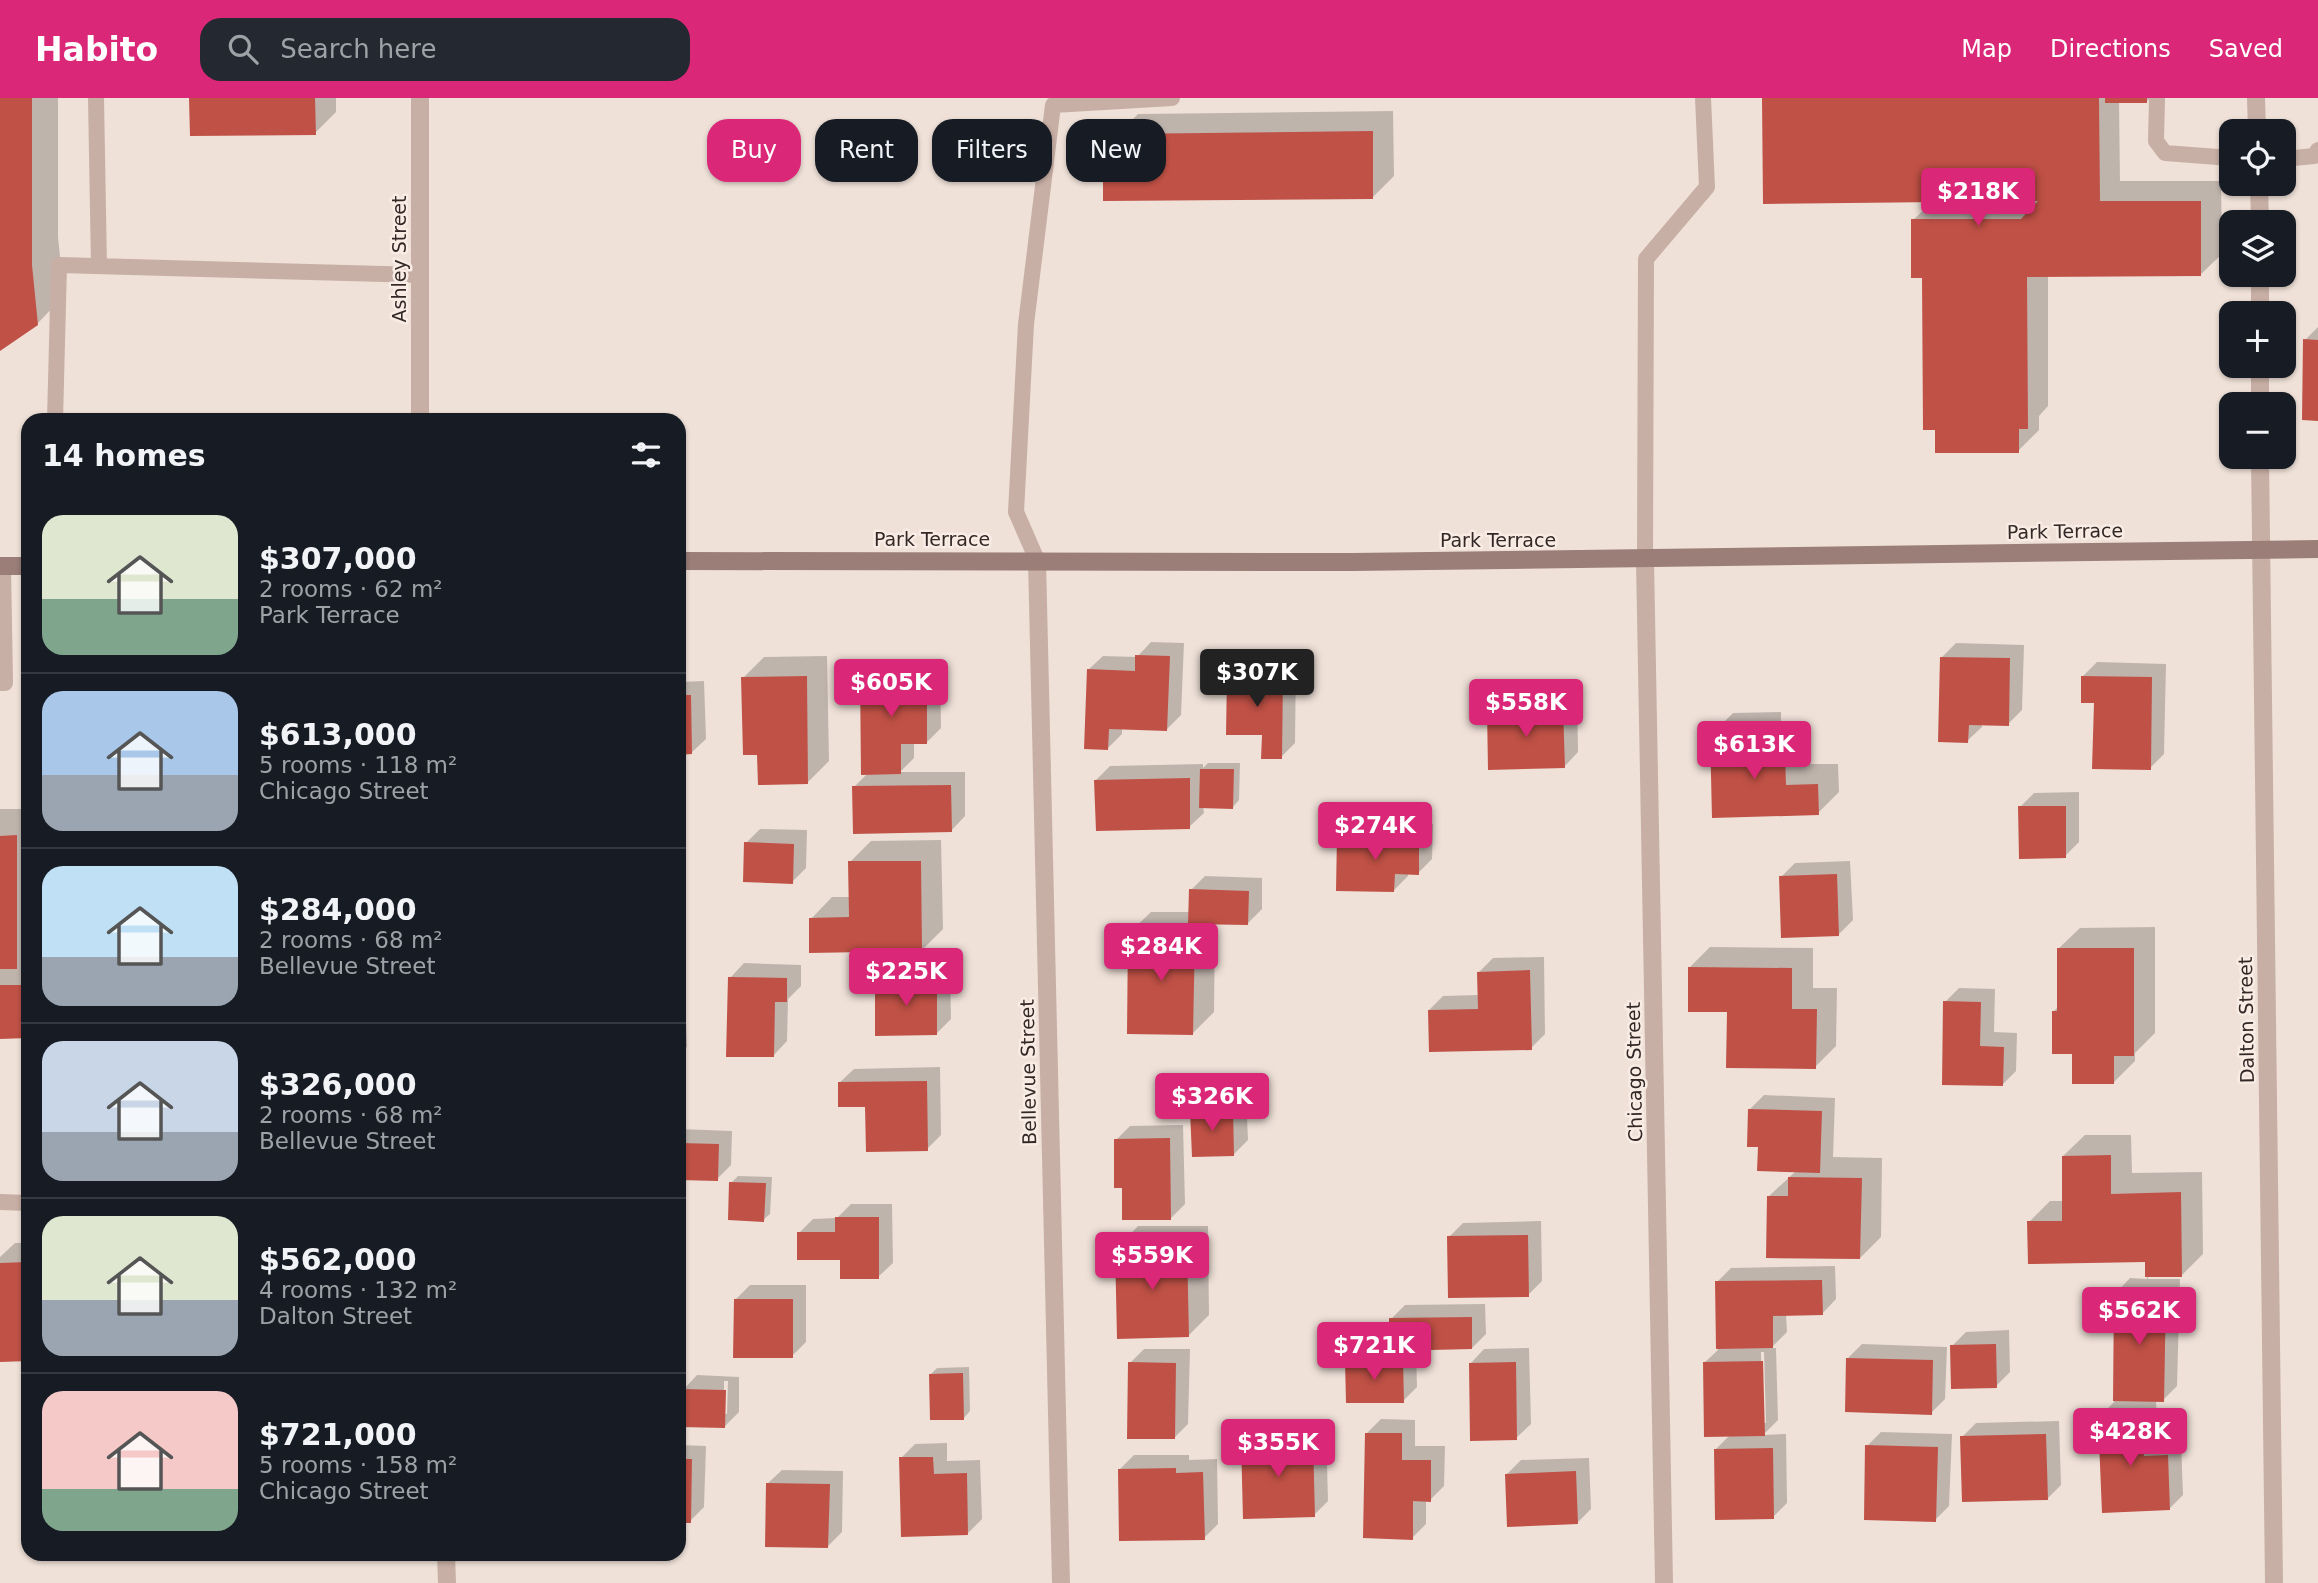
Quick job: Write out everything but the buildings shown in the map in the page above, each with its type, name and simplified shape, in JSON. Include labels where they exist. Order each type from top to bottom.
[{"type":"street","name":"Ashley Street","points":[[420,98],[420,413]]},
{"type":"street","points":[[2256,98],[2257,119]]},
{"type":"street","name":"Dalton Street","points":[[2260,469],[2274,1583]]},
{"type":"street","name":"Park Terrace","points":[[686,561],[1645,560],[2318,550]]},
{"type":"street","name":"Bellevue Street","points":[[1037,560],[1061,1583]]},
{"type":"street","name":"Chicago Street","points":[[1645,560],[1664,1583]]},
{"type":"street","points":[[1,566],[21,566]]},
{"type":"street","points":[[446,1561],[447,1583]]},
{"type":"lane","points":[[96,98],[99,266]]},
{"type":"lane","points":[[1037,560],[1016,512],[1026,324],[1053,105],[1172,98]]},
{"type":"lane","points":[[1645,560],[1646,259],[1707,187],[1703,98]]},
{"type":"lane","points":[[2157,98],[2156,141],[2165,153],[2219,157]]},
{"type":"lane","points":[[2296,158],[2314,156],[2318,150]]},
{"type":"lane","points":[[55,413],[59,265],[420,275]]},
{"type":"lane","points":[[1,566],[2,683]]},
{"type":"lane","points":[[0,1202],[21,1203]]}]
